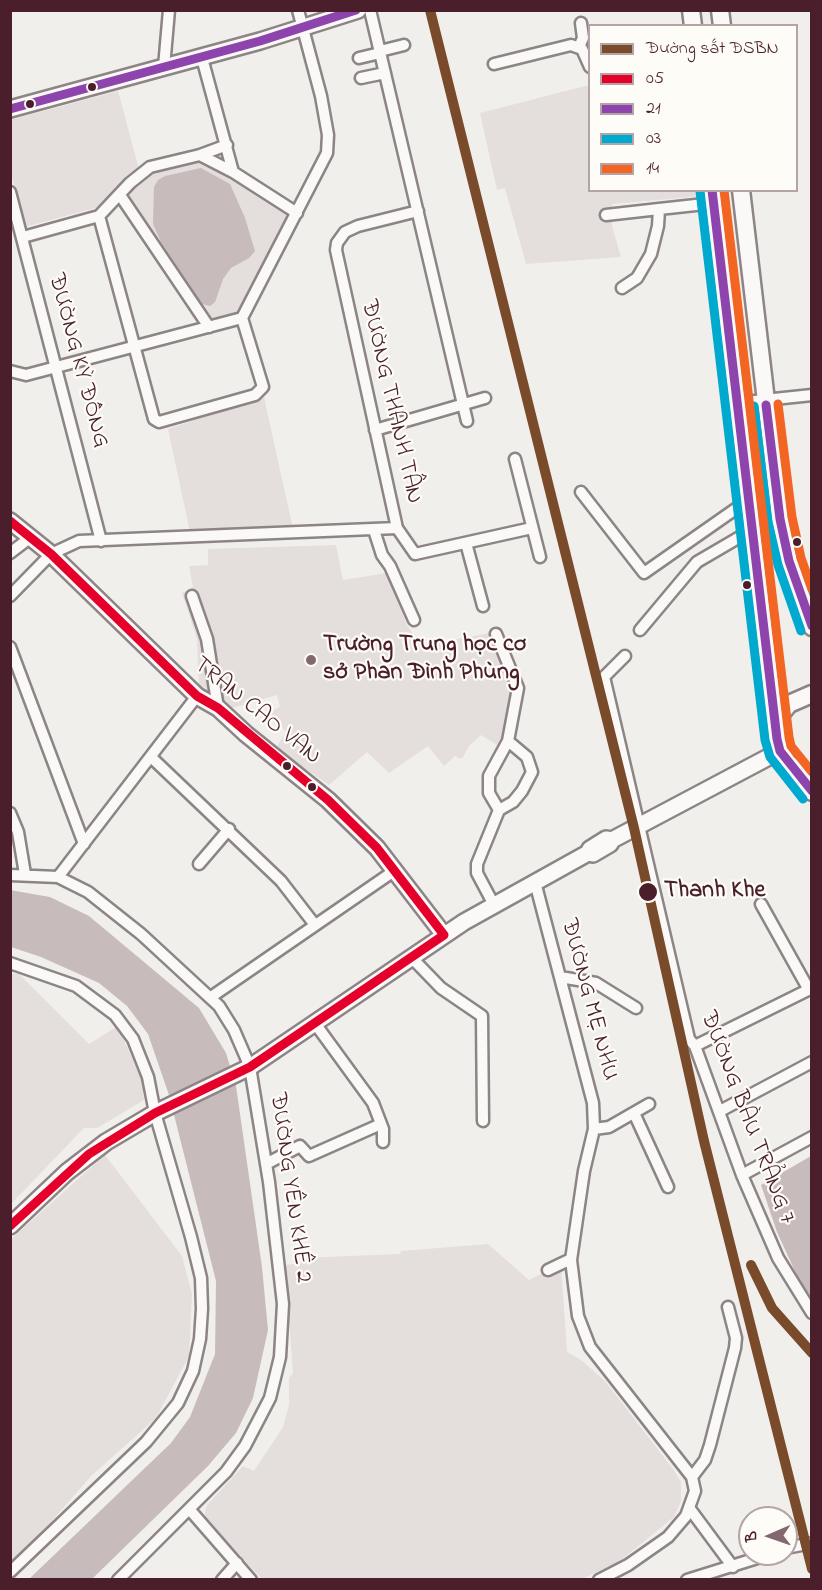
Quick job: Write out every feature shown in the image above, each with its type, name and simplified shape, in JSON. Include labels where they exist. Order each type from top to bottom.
[{"type":"main road","points":[[10,109],[202,58],[358,10]]},
{"type":"main road","points":[[741,192],[774,468],[789,561],[812,627]]},
{"type":"main road","points":[[713,197],[750,531],[782,751],[812,792]]},
{"type":"main road","name":"TRAN CAO VAN","points":[[10,521],[51,554],[197,696],[218,708],[246,734],[328,800],[376,849],[444,935]]},
{"type":"main road","points":[[812,694],[794,701],[781,714],[782,751],[799,771],[812,774]]},
{"type":"main road","points":[[10,1226],[89,1154],[162,1110],[250,1067],[444,935],[535,882],[588,854],[593,854],[639,825],[782,751]]},
{"type":"street","points":[[164,67],[169,10]]},
{"type":"street","points":[[99,216],[154,419],[159,422],[244,400],[263,387],[242,318],[327,153],[328,135],[321,96],[298,10]]},
{"type":"street","points":[[370,10],[467,421]]},
{"type":"street","points":[[579,47],[583,38],[581,23]]},
{"type":"street","points":[[359,58],[404,45]]},
{"type":"street","points":[[494,64],[556,47],[579,47]]},
{"type":"street","points":[[579,47],[588,63]]},
{"type":"street","points":[[202,58],[233,172]]},
{"type":"street","points":[[361,78],[385,73]]},
{"type":"street","points":[[22,237],[99,216],[129,183],[150,167],[200,155],[227,145]]},
{"type":"street","points":[[200,155],[233,172],[297,213]]},
{"type":"street","name":"ĐƯỜNG KỲ ĐỒNG","points":[[10,192],[101,540]]},
{"type":"street","points":[[120,195],[209,327]]},
{"type":"street","points":[[606,215],[658,209],[713,197]]},
{"type":"street","points":[[622,288],[637,278],[651,254],[658,226],[658,209]]},
{"type":"street","name":"ĐƯỜNG THANH TÂN","points":[[51,554],[79,541],[397,528],[337,257],[337,243],[345,232],[358,226],[418,211]]},
{"type":"street","points":[[10,371],[26,375],[242,318]]},
{"type":"street","points":[[736,403],[812,395]]},
{"type":"street","points":[[375,430],[485,398]]},
{"type":"street","points":[[516,459],[540,558]]},
{"type":"street","points":[[581,492],[644,573],[747,501]]},
{"type":"street","points":[[397,528],[415,554],[532,528]]},
{"type":"street","points":[[374,530],[382,555],[390,566],[414,620]]},
{"type":"street","points":[[640,630],[697,562],[750,531]]},
{"type":"street","points":[[10,553],[31,537]]},
{"type":"street","points":[[466,543],[483,606]]},
{"type":"street","points":[[10,596],[51,554]]},
{"type":"street","points":[[192,596],[207,639],[218,708]]},
{"type":"street","points":[[496,634],[518,688],[508,741],[493,765],[487,787],[499,810]]},
{"type":"street","points":[[10,647],[84,844]]},
{"type":"street","name":"ĐƯỜNG BÀU TRẢNG 7","points":[[625,656],[604,677],[689,1039],[695,1046],[742,1174],[778,1258],[812,1313]]},
{"type":"street","points":[[58,877],[152,758],[197,696]]},
{"type":"street","points":[[494,905],[480,880],[477,864],[499,810],[517,798],[528,783],[532,772],[527,757],[508,741]]},
{"type":"street","points":[[152,758],[281,881],[315,925]]},
{"type":"street","points":[[10,813],[18,832],[25,874]]},
{"type":"street","points":[[199,864],[229,829]]},
{"type":"street","points":[[211,996],[394,871]]},
{"type":"street","name":"ĐƯỜNG YÊN KHÊ 2","points":[[10,875],[58,877],[88,892],[211,996],[234,1030],[250,1067],[266,1164],[283,1304],[280,1358],[270,1398],[245,1446],[190,1510],[118,1580]]},
{"type":"street","name":"ĐƯỜNG MẸ NHU","points":[[535,882],[593,1103],[594,1129],[584,1171],[571,1259],[578,1316],[590,1347],[692,1477]]},
{"type":"street","points":[[695,1046],[810,989],[761,904]]},
{"type":"street","points":[[411,957],[441,988],[482,1016],[483,1120]]},
{"type":"street","points":[[10,963],[76,986],[115,1015],[134,1039],[162,1110],[201,1278],[200,1339],[193,1371],[178,1403],[146,1442],[10,1572]]},
{"type":"street","points":[[561,977],[596,983],[636,1008]]},
{"type":"street","points":[[314,1022],[373,1103],[381,1124],[383,1142]]},
{"type":"street","points":[[720,1111],[812,1062]]},
{"type":"street","points":[[594,1129],[609,1127],[649,1104]]},
{"type":"street","points":[[634,1113],[668,1187]]},
{"type":"street","points":[[266,1164],[300,1146],[309,1156],[381,1124]]},
{"type":"street","points":[[742,1174],[812,1137]]},
{"type":"street","points":[[549,1270],[571,1259]]},
{"type":"street","points":[[598,1580],[628,1565],[662,1542],[681,1523],[690,1509],[695,1491],[692,1477],[705,1460],[710,1445],[735,1348],[728,1307]]},
{"type":"street","points":[[690,1509],[733,1567]]},
{"type":"street","points":[[190,1510],[251,1580]]},
{"type":"street","points":[[222,1580],[237,1563]]},
{"type":"street","points":[[687,1580],[738,1565]]},
{"type":"shaded area","points":[[588,85],[588,192],[702,192],[703,196],[612,204],[612,226],[621,257],[526,264],[505,188],[497,190],[480,113]]},
{"type":"shaded area","points":[[118,91],[139,169],[99,207],[25,227],[11,174],[10,120]]},
{"type":"shaded area","points":[[191,158],[202,159],[288,209],[289,215],[240,315],[208,323],[124,198],[147,174]]},
{"type":"shaded area","points":[[201,168],[230,184],[245,218],[255,251],[249,258],[231,268],[223,279],[215,302],[210,306],[202,304],[161,242],[153,224],[154,187],[158,180],[165,176]]},
{"type":"shaded area","points":[[264,397],[293,529],[190,532],[168,429]]},
{"type":"shaded area","points":[[336,545],[343,580],[387,573],[407,625],[421,646],[489,633],[513,692],[501,747],[481,735],[469,746],[463,757],[460,759],[455,756],[444,766],[428,746],[389,773],[367,752],[329,785],[276,748],[286,732],[268,713],[280,707],[277,695],[225,710],[199,686],[197,639],[182,593],[193,587],[189,566],[208,565],[208,549]]},
{"type":"shaded area","points":[[10,890],[50,897],[89,916],[199,1008],[226,1053],[236,1086],[262,1267],[268,1330],[253,1398],[236,1433],[208,1466],[92,1579],[29,1579],[171,1443],[190,1417],[215,1354],[216,1281],[169,1095],[148,1034],[127,1006],[99,983],[41,957],[11,947]]},
{"type":"shaded area","points":[[11,974],[19,974],[89,1044],[118,1026],[142,1081],[144,1100],[97,1128],[84,1128],[11,1204]]},
{"type":"shaded area","points":[[105,1155],[182,1256],[192,1294],[189,1356],[156,1418],[91,1476],[11,1568],[11,1239]]},
{"type":"shaded area","points":[[811,1156],[811,1298],[798,1278],[777,1232],[761,1185]]},
{"type":"shaded area","points":[[488,1244],[529,1280],[561,1264],[567,1352],[581,1360],[605,1381],[673,1469],[681,1482],[681,1501],[674,1517],[620,1561],[582,1579],[262,1579],[206,1520],[205,1513],[207,1505],[243,1466],[254,1471],[283,1427],[289,1405],[289,1378],[293,1373],[285,1265],[301,1263],[301,1258],[400,1254],[401,1251]]},
{"type":"rail line","name":"ĐSBN","points":[[430,10],[634,828],[704,1141],[812,1569]]},
{"type":"rail line","name":"ĐSBN","points":[[751,1265],[772,1308],[812,1353]]},
{"type":"transit line","name":"21","points":[[10,109],[260,41],[356,10]]},
{"type":"transit line","name":"03","points":[[700,192],[765,740],[770,757],[803,799]]},
{"type":"transit line","name":"21","points":[[712,192],[777,739],[780,751],[812,791]]},
{"type":"transit line","name":"14","points":[[724,192],[789,737],[791,746],[812,772]]},
{"type":"transit line","name":"14","points":[[778,404],[792,517],[801,558],[812,589]]},
{"type":"transit line","name":"21","points":[[766,405],[780,519],[789,561],[812,626]]},
{"type":"transit line","name":"03","points":[[754,406],[768,522],[778,565],[801,631]]},
{"type":"transit line","name":"05","points":[[10,521],[51,554],[197,696],[218,708],[328,800],[377,848],[444,935]]},
{"type":"transit line","name":"05","points":[[10,1226],[89,1154],[155,1113],[250,1067],[444,935]]},
{"type":"place","name":"Trường Trung học cơ sở Phan Đình Phùng","points":[[311,660]]},
{"type":"place","name":"Thanh Khe","points":[[648,892]]}]
